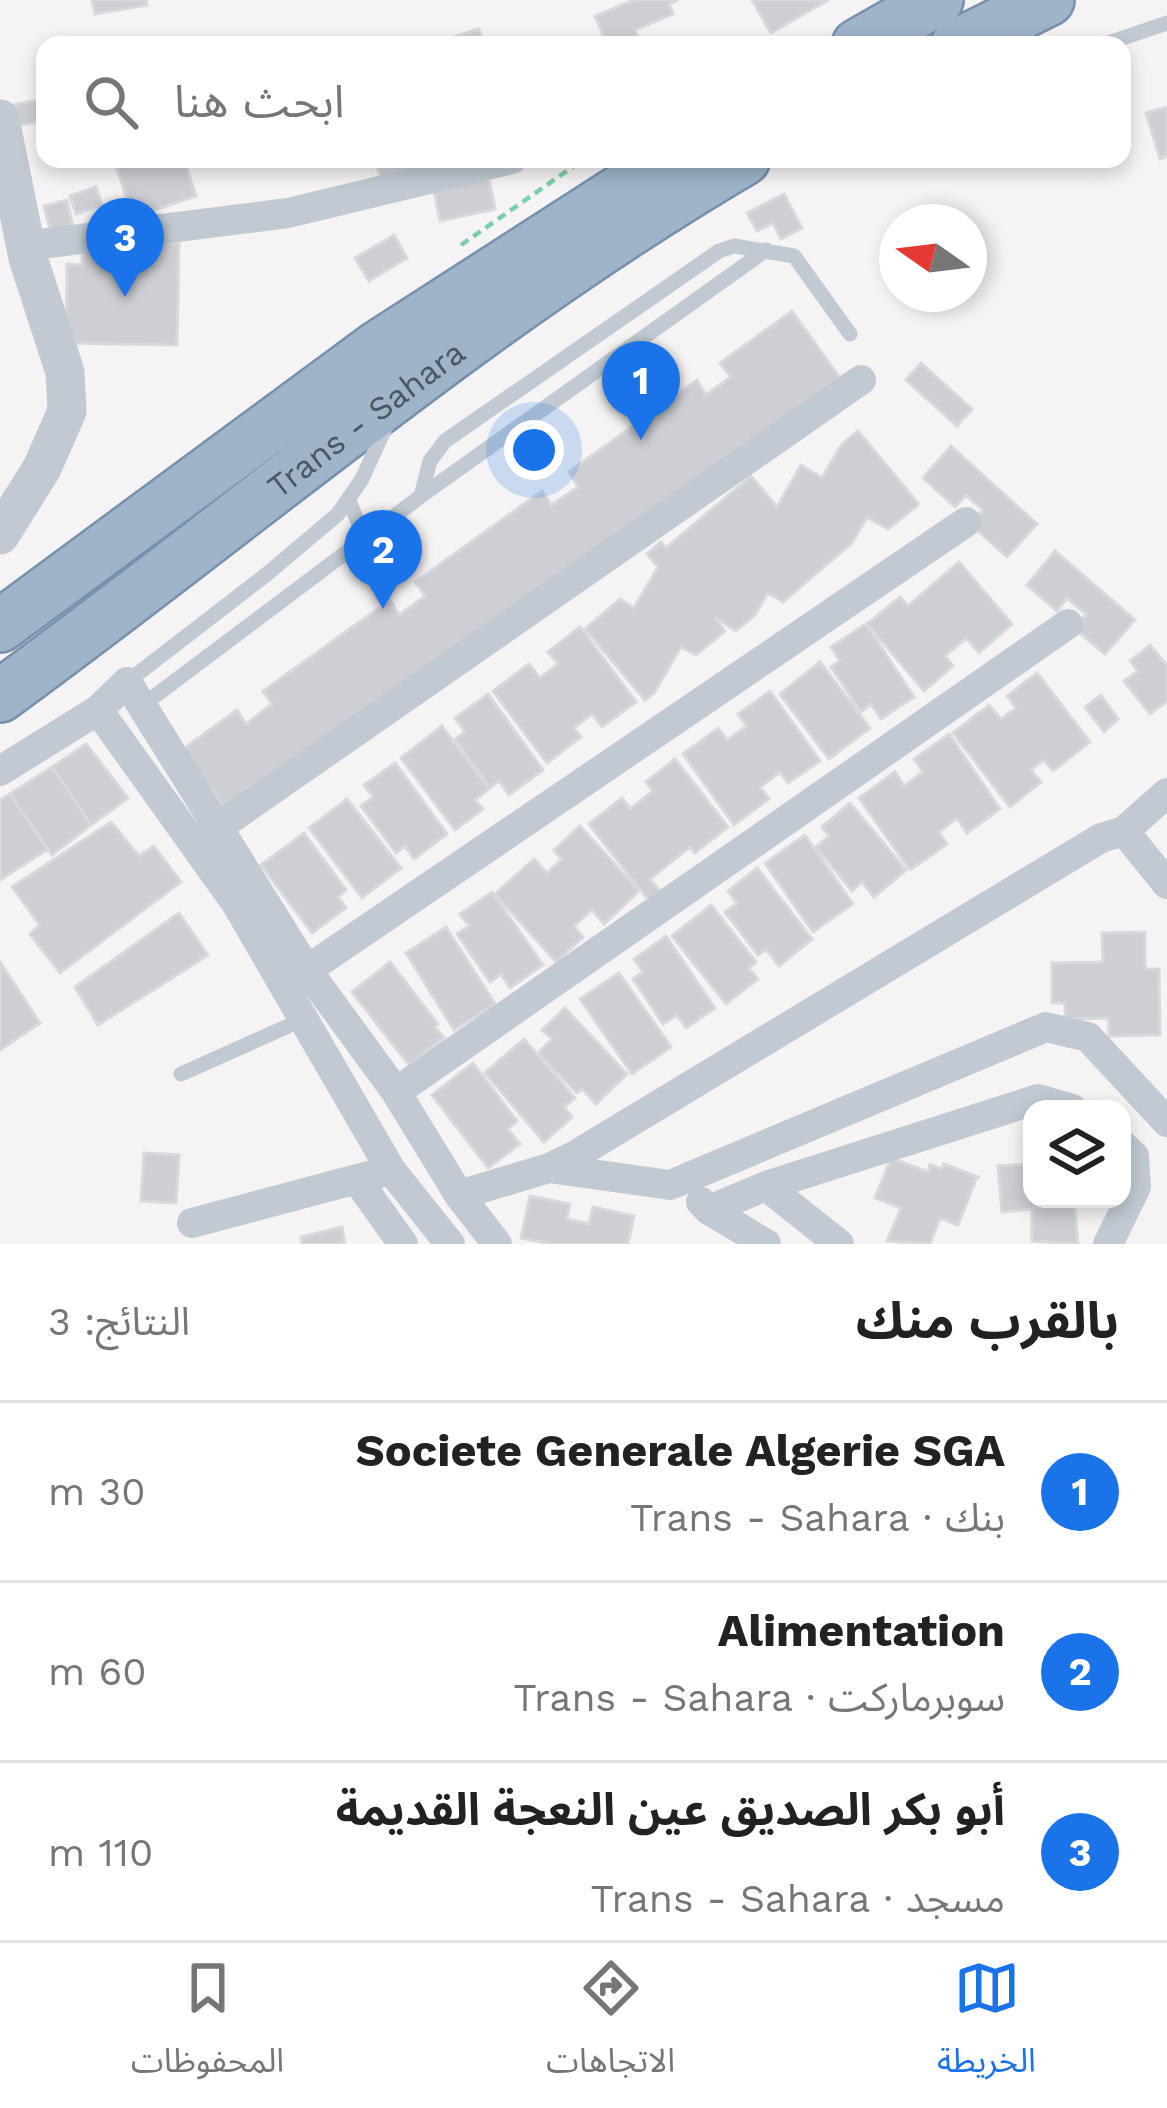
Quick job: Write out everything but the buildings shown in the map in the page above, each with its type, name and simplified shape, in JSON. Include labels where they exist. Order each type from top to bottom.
[{"type":"highway","points":[[874,36],[937,0]]},
{"type":"highway","points":[[975,36],[1048,0]]},
{"type":"highway","name":"Trans - Sahara","points":[[0,626],[378,347],[656,168]]},
{"type":"highway","name":"Trans - Sahara","points":[[0,696],[164,577],[402,391],[574,267],[733,168]]},
{"type":"street","points":[[0,119],[18,255],[65,372],[68,411],[42,468],[0,535]]},
{"type":"street","points":[[18,255],[288,213],[475,168]]},
{"type":"street","points":[[218,828],[861,380]]},
{"type":"street","points":[[308,970],[965,522]]},
{"type":"street","points":[[396,1092],[1068,624]]},
{"type":"street","points":[[0,771],[98,710],[135,694],[308,970],[497,1244]]},
{"type":"street","points":[[98,710],[236,903],[391,1170],[450,1244]]},
{"type":"street","points":[[460,1195],[550,1168],[1101,838],[1124,831],[1167,793]]},
{"type":"street","points":[[1124,831],[1167,884]]},
{"type":"street","points":[[670,1185],[1046,1027],[1088,1037],[1167,1122]]},
{"type":"street","points":[[709,1210],[766,1186],[1023,1104]]},
{"type":"street","points":[[1131,1153],[1136,1187],[1131,1197]]},
{"type":"street","points":[[550,1168],[670,1185],[766,1244]]},
{"type":"street","points":[[193,1223],[391,1170]]},
{"type":"street","points":[[358,1181],[403,1244]]},
{"type":"street","points":[[766,1186],[839,1244]]},
{"type":"street","points":[[1108,1244],[1126,1208]]},
{"type":"lane","points":[[1129,36],[1167,23]]},
{"type":"lane","points":[[421,496],[430,461],[446,441],[719,251],[734,246],[794,256],[850,334]]},
{"type":"lane","points":[[135,694],[365,538],[766,250]]},
{"type":"lane","points":[[135,694],[312,538],[348,499],[402,391]]},
{"type":"lane","points":[[348,499],[365,538]]},
{"type":"lane","points":[[181,1073],[304,1019]]},
{"type":"place","name":"أبو بكر الصديق عين النعجة القديمة","points":[[125,297]]},
{"type":"place","name":"Societe Generale Algerie SGA","points":[[641,440]]},
{"type":"place","name":"Alimentation","points":[[383,609]]}]
